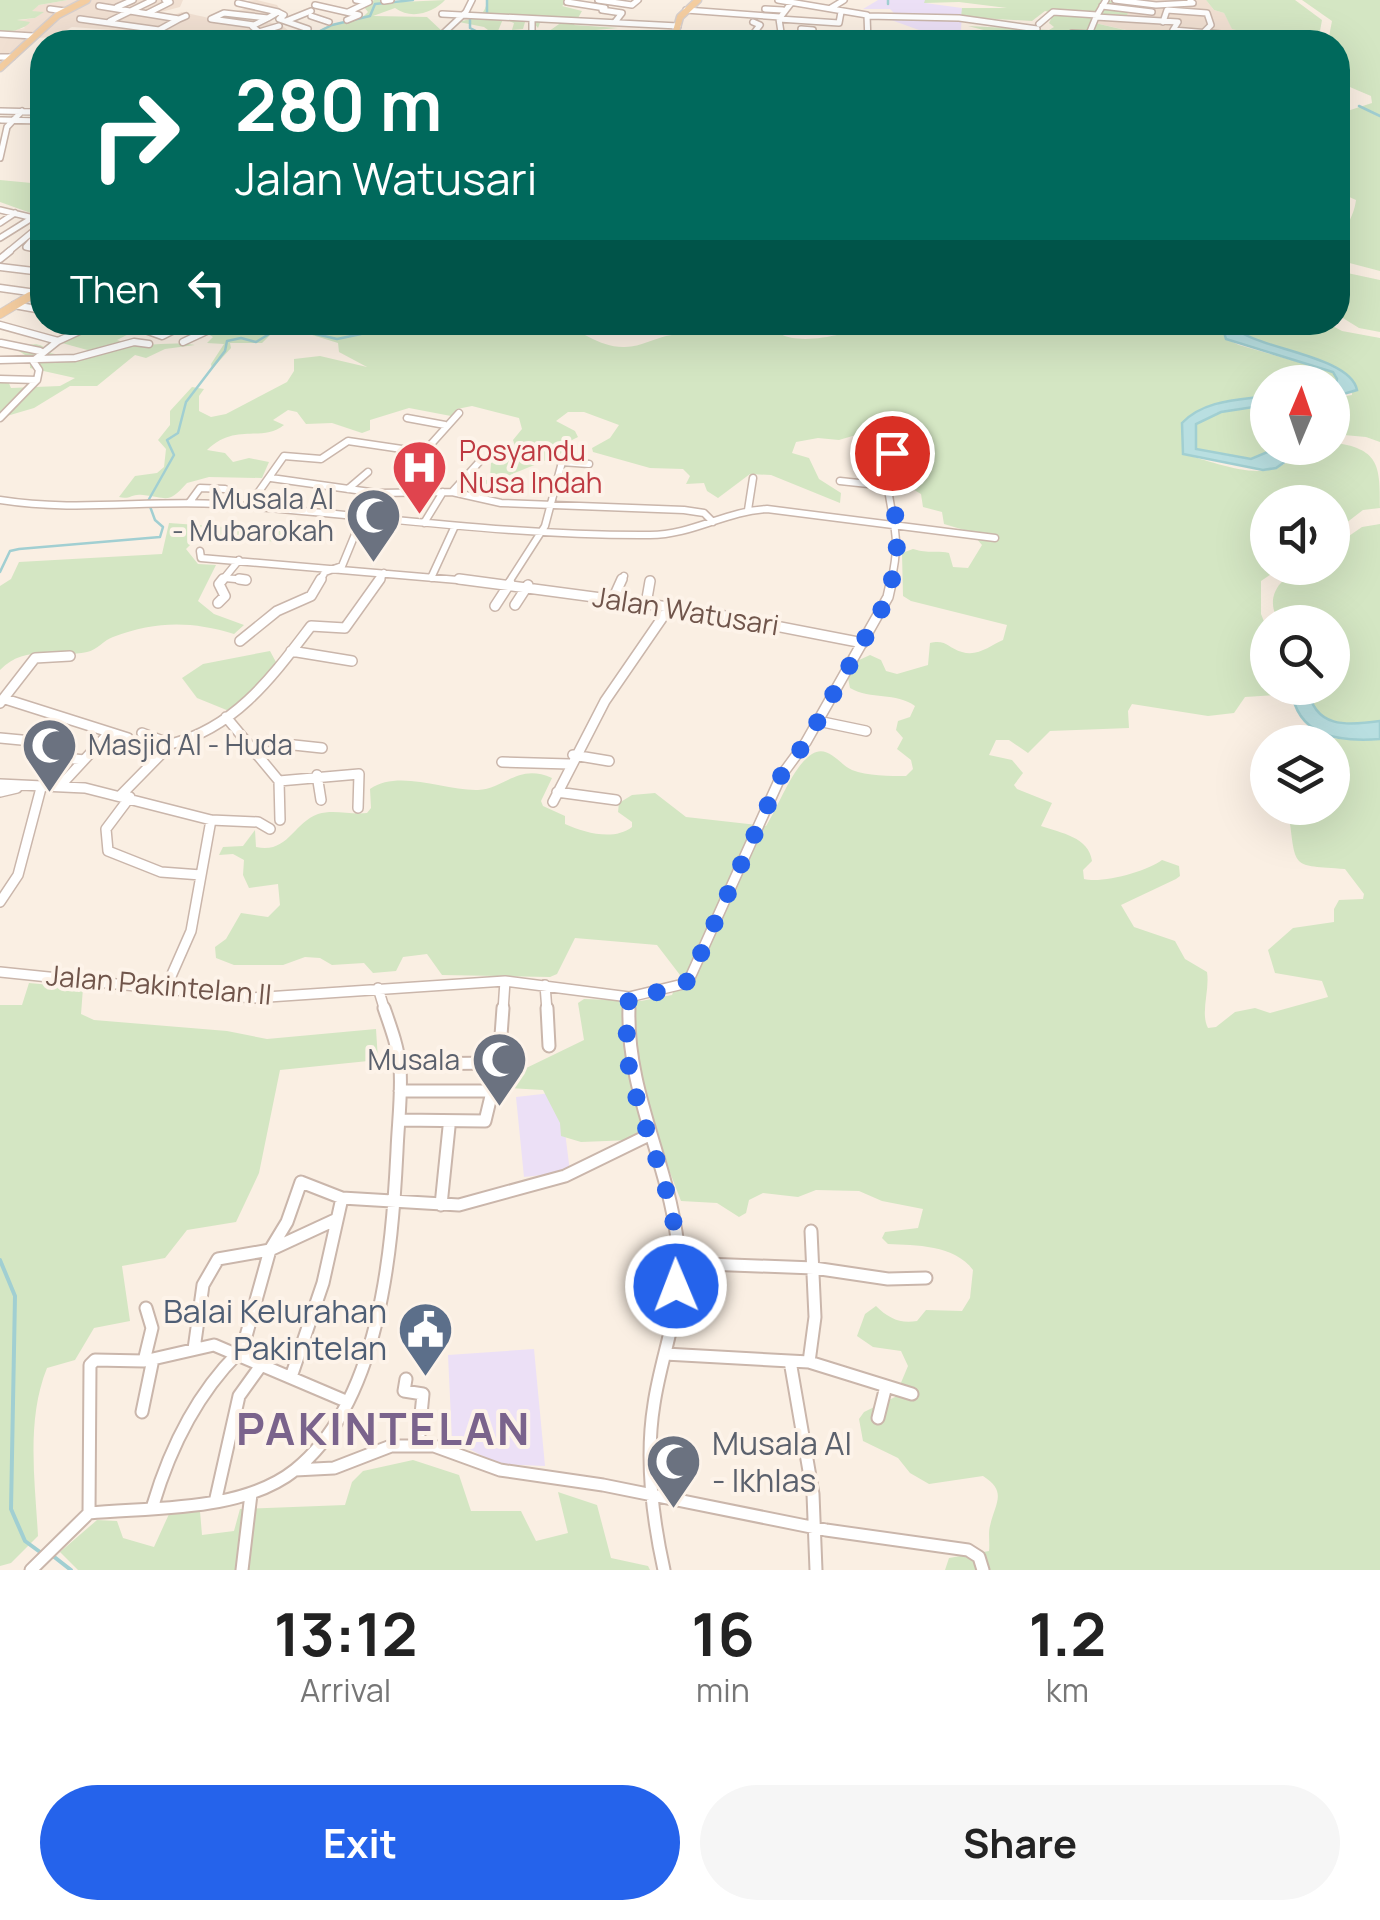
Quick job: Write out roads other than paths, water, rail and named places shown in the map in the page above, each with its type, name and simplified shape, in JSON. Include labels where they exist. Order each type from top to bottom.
[{"type":"main road","points":[[41,30],[86,0]]},
{"type":"main road","points":[[677,30],[686,10],[698,0]]},
{"type":"main road","points":[[0,68],[30,39]]},
{"type":"main road","points":[[0,314],[30,298]]},
{"type":"street","points":[[114,8],[132,0]]},
{"type":"street","points":[[108,23],[152,0]]},
{"type":"street","points":[[148,13],[170,2],[165,0]]},
{"type":"street","points":[[286,20],[312,10],[330,5],[338,5],[353,0],[369,2],[348,16],[330,5]]},
{"type":"street","points":[[570,0],[567,3],[622,13],[615,22]]},
{"type":"street","points":[[598,0],[632,5],[638,0]]},
{"type":"street","points":[[780,0],[822,3],[841,12],[868,16],[905,11],[1038,26],[1053,12],[1178,22],[1173,30]]},
{"type":"street","points":[[831,8],[844,0]]},
{"type":"street","points":[[1116,0],[1193,3],[1190,1]]},
{"type":"street","points":[[590,21],[614,1]]},
{"type":"street","points":[[238,2],[278,12],[284,16],[279,19],[308,28]]},
{"type":"street","points":[[242,9],[256,12],[277,2]]},
{"type":"street","points":[[782,30],[781,15],[792,2]]},
{"type":"street","points":[[1091,30],[1104,3],[1152,12]]},
{"type":"street","points":[[439,5],[470,6],[478,14],[532,20],[678,26]]},
{"type":"street","points":[[99,6],[179,19]]},
{"type":"street","points":[[444,12],[470,6]]},
{"type":"street","points":[[446,30],[470,6]]},
{"type":"street","points":[[887,7],[894,14]]},
{"type":"street","points":[[50,9],[65,11]]},
{"type":"street","points":[[766,9],[781,15],[839,23]]},
{"type":"street","points":[[948,26],[952,9]]},
{"type":"street","points":[[312,10],[319,14]]},
{"type":"street","points":[[312,10],[330,22]]},
{"type":"street","points":[[294,23],[312,10]]},
{"type":"street","points":[[686,10],[719,22],[781,15],[813,16]]},
{"type":"street","points":[[1163,22],[1167,10],[1199,10],[1207,13],[1211,25],[1205,30]]},
{"type":"street","points":[[255,30],[250,27],[278,12]]},
{"type":"street","points":[[838,30],[841,12]]},
{"type":"street","points":[[254,25],[211,19],[224,13],[268,18]]},
{"type":"street","points":[[633,23],[640,14]]},
{"type":"street","points":[[118,18],[148,22],[160,30],[186,16]]},
{"type":"street","points":[[868,16],[868,30]]},
{"type":"street","points":[[80,19],[148,22]]},
{"type":"street","points":[[532,20],[532,30]]},
{"type":"street","points":[[572,30],[578,20]]},
{"type":"street","points":[[134,30],[148,22]]},
{"type":"street","points":[[715,30],[719,22]]},
{"type":"street","points":[[753,22],[760,25],[758,30]]},
{"type":"street","points":[[232,29],[244,24]]},
{"type":"street","points":[[267,30],[279,26]]},
{"type":"street","points":[[801,29],[813,30]]},
{"type":"street","points":[[0,34],[30,36]]},
{"type":"street","points":[[0,57],[12,57]]},
{"type":"street","points":[[0,110],[30,111]]},
{"type":"street","points":[[0,158],[6,130],[22,111]]},
{"type":"street","points":[[1,120],[30,121]]},
{"type":"street","points":[[1,210],[30,217]]},
{"type":"street","points":[[0,223],[15,213]]},
{"type":"street","points":[[0,239],[30,219]]},
{"type":"street","points":[[0,258],[30,234]]},
{"type":"street","points":[[0,239],[18,242]]},
{"type":"street","points":[[0,267],[30,270]]},
{"type":"street","points":[[0,288],[30,293]]},
{"type":"street","points":[[14,305],[30,308]]},
{"type":"street","points":[[0,325],[30,333]]},
{"type":"street","points":[[39,335],[58,340]]},
{"type":"street","points":[[33,361],[40,351],[70,335]]},
{"type":"street","points":[[183,342],[198,335]]},
{"type":"street","points":[[0,360],[75,358],[134,342],[148,344]]},
{"type":"street","points":[[2,343],[40,351]]},
{"type":"street","points":[[0,418],[36,380],[40,370],[33,361]]},
{"type":"street","points":[[0,378],[36,380]]},
{"type":"street","points":[[405,491],[410,481],[405,475],[459,413]]},
{"type":"street","points":[[406,418],[445,425]]},
{"type":"street","points":[[664,1570],[652,1495],[652,1428],[679,1263],[668,1199],[626,1044],[629,997],[675,989],[689,980],[781,776],[863,643],[892,583],[897,556],[887,486],[898,420]]},
{"type":"street","points":[[335,437],[422,452]]},
{"type":"street","points":[[248,507],[284,456],[321,459],[348,441]]},
{"type":"street","points":[[424,524],[447,492],[481,460]]},
{"type":"street","points":[[495,606],[534,555],[560,488],[562,462],[589,464]]},
{"type":"street","points":[[348,489],[368,472]]},
{"type":"street","points":[[271,478],[377,493],[447,492],[501,503],[552,507],[684,510],[704,513],[713,522]]},
{"type":"street","points":[[748,510],[753,478]]},
{"type":"street","points":[[840,481],[887,486]]},
{"type":"street","points":[[189,503],[198,489],[224,489]]},
{"type":"street","points":[[240,641],[278,611],[311,596],[325,572],[342,566],[363,515],[377,493]]},
{"type":"street","points":[[0,500],[50,508],[189,503],[363,515],[454,528],[673,536],[748,510],[798,511],[996,538]]},
{"type":"street","points":[[431,578],[454,528]]},
{"type":"street","name":"Jalan Watusari","points":[[200,551],[202,558],[342,566],[528,585],[863,643]]},
{"type":"street","points":[[218,602],[225,596],[219,586],[239,560]]},
{"type":"street","points":[[201,875],[161,872],[108,851],[103,838],[106,826],[171,744],[202,736],[275,677],[312,625],[345,628],[384,573]]},
{"type":"street","points":[[612,599],[624,576]]},
{"type":"street","points":[[224,578],[246,580]]},
{"type":"street","points":[[646,604],[650,581]]},
{"type":"street","points":[[515,605],[528,585]]},
{"type":"street","points":[[616,800],[555,797],[571,759],[631,658],[669,608]]},
{"type":"street","points":[[292,651],[352,661]]},
{"type":"street","points":[[70,656],[35,658],[2,701],[128,738]]},
{"type":"street","points":[[226,717],[279,781],[280,820]]},
{"type":"street","points":[[818,721],[866,730]]},
{"type":"street","points":[[62,785],[109,732]]},
{"type":"street","points":[[142,733],[171,744]]},
{"type":"street","points":[[0,738],[32,741],[29,754],[84,760]]},
{"type":"street","points":[[257,754],[294,745],[322,748]]},
{"type":"street","points":[[502,762],[609,762]]},
{"type":"street","points":[[279,781],[359,774],[358,808]]},
{"type":"street","points":[[317,775],[321,800]]},
{"type":"street","points":[[0,784],[41,788],[62,785],[126,796],[211,820],[258,822],[270,830]]},
{"type":"street","points":[[0,792],[19,786]]},
{"type":"street","points":[[0,902],[24,868],[28,824],[41,788]]},
{"type":"street","points":[[165,990],[186,949],[211,820]]},
{"type":"street","name":"Jalan Pakintelan II","points":[[0,972],[252,998],[505,981],[629,997]]},
{"type":"street","points":[[399,1120],[485,1121],[499,1064],[505,981]]},
{"type":"street","points":[[545,985],[549,1046]]},
{"type":"street","points":[[36,1565],[89,1513],[251,1494],[295,1470],[334,1427],[348,1402],[378,1302],[396,1198],[400,1064],[378,988]]},
{"type":"street","points":[[400,1064],[499,1064]]},
{"type":"street","points":[[400,1091],[491,1092]]},
{"type":"street","points":[[442,1205],[449,1127]]},
{"type":"street","points":[[153,1505],[171,1450],[222,1369],[239,1354],[270,1250],[302,1182],[342,1198],[396,1198],[442,1205],[472,1202],[565,1176],[648,1135]]},
{"type":"street","points":[[292,1376],[323,1283],[342,1198]]},
{"type":"street","points":[[194,1349],[203,1285],[218,1259],[270,1250],[337,1219]]},
{"type":"street","points":[[809,1362],[815,1317],[811,1231]]},
{"type":"street","points":[[679,1263],[814,1268],[888,1279],[926,1278]]},
{"type":"street","points":[[142,1412],[152,1328],[146,1308]]},
{"type":"street","points":[[89,1513],[90,1365],[94,1360],[149,1360],[214,1345],[348,1402]]},
{"type":"street","points":[[665,1354],[809,1362],[912,1394]]},
{"type":"street","points":[[790,1362],[816,1528],[816,1570]]},
{"type":"street","points":[[216,1498],[238,1396],[262,1364]]},
{"type":"street","points":[[406,1379],[404,1392],[423,1394],[418,1445]]},
{"type":"street","points":[[878,1418],[886,1386]]},
{"type":"street","points":[[295,1470],[334,1468],[391,1446],[418,1445],[456,1453],[480,1466],[816,1528],[968,1550],[979,1557],[984,1570]]},
{"type":"street","points":[[242,1570],[251,1494]]},
{"type":"water","points":[[1225,335],[1246,335],[1331,365],[1310,365],[1226,339]]},
{"type":"water","points":[[1250,398],[1250,408],[1221,412],[1196,424],[1196,449],[1250,459],[1250,465],[1280,465],[1263,470],[1183,454],[1182,423],[1200,410]]},
{"type":"water","points":[[1296,705],[1313,705],[1324,717],[1344,723],[1380,721],[1380,739],[1350,739],[1350,725],[1310,725]]},
{"type":"waterway","points":[[322,30],[370,16],[375,4],[413,0]]},
{"type":"waterway","points":[[487,0],[487,13]]},
{"type":"waterway","points":[[470,18],[470,28],[474,30]]},
{"type":"waterway","points":[[1359,106],[1380,116]]},
{"type":"waterway","points":[[0,572],[10,551],[19,549],[160,537],[163,527],[155,520],[148,501],[174,455],[167,440],[178,433],[186,402],[225,351],[227,341],[241,338],[256,342],[267,335]]},
{"type":"waterway","points":[[320,335],[337,339],[356,335]]},
{"type":"waterway","points":[[0,1260],[15,1296],[11,1509],[25,1541],[40,1552]]},
{"type":"waterway","points":[[53,1556],[71,1570]]},
{"type":"place","name":"Posyandu Nusa Indah","points":[[420,516]]},
{"type":"place","name":"Musala Al - Mubarokah","points":[[373,564]]},
{"type":"place","name":"Masjid Al - Huda","points":[[49,794]]},
{"type":"place","name":"Musala","points":[[499,1109]]},
{"type":"place","name":"Balai Kelurahan Pakintelan","points":[[426,1379]]},
{"type":"place","name":"Musala Al - Ikhlas","points":[[673,1511]]},
{"type":"district","name":"PAKINTELAN","points":[[384,1429]]}]
